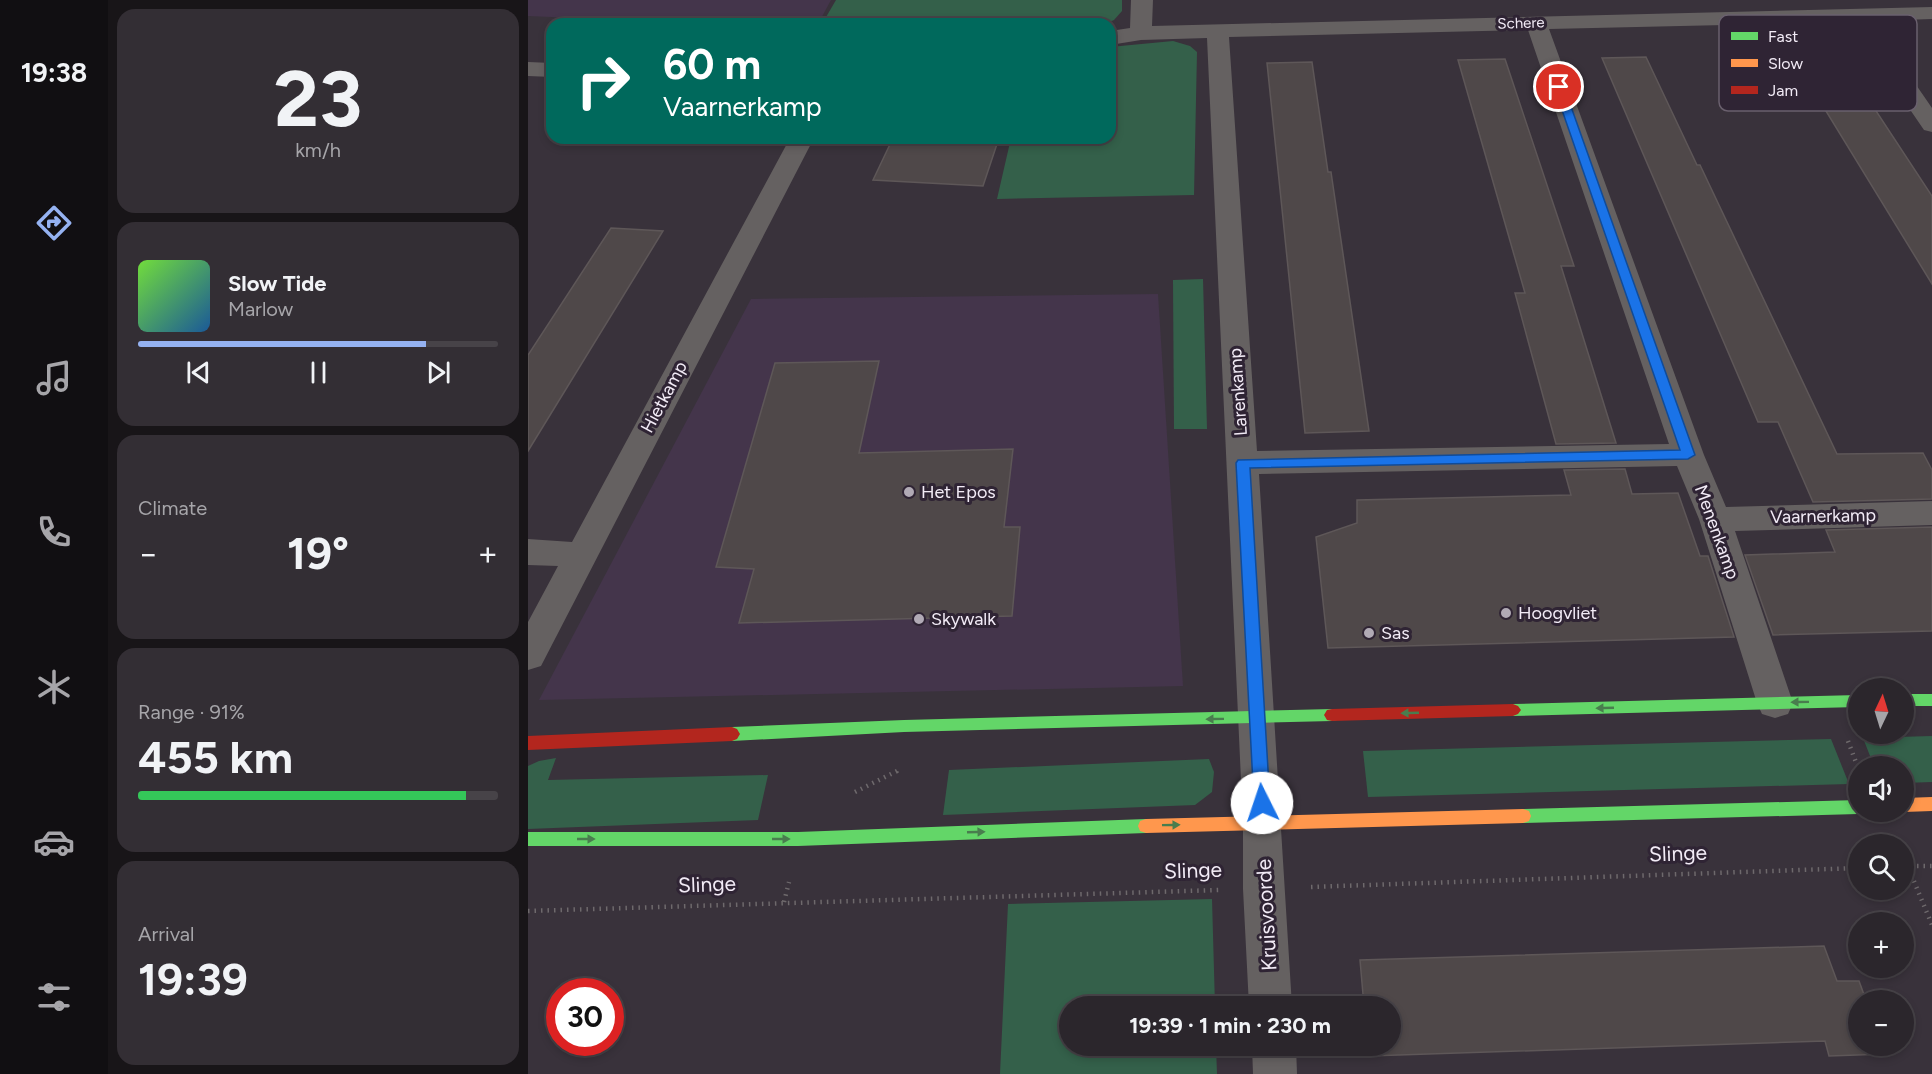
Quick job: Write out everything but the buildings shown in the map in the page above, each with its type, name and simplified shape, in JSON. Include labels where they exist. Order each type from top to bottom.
[{"type":"main road","points":[[1914,700],[1932,700]]},
{"type":"main road","points":[[528,742],[881,727],[1848,701]]},
{"type":"main road","points":[[1914,805],[1932,804]]},
{"type":"main road","points":[[528,839],[798,839],[1092,827],[1848,807]]},
{"type":"street","points":[[1141,33],[1142,0]]},
{"type":"street","name":"Schere","points":[[1816,15],[1932,13]]},
{"type":"street","name":"Schere","points":[[1116,37],[1141,33],[1719,17]]},
{"type":"street","name":"Menenkamp","points":[[1536,22],[1688,455],[1715,519],[1775,703]]},
{"type":"street","name":"Larenkamp","points":[[1218,32],[1263,824]]},
{"type":"street","points":[[528,69],[546,70]]},
{"type":"street","points":[[1917,103],[1932,125]]},
{"type":"street","name":"Hietkamp","points":[[528,656],[799,144]]},
{"type":"street","points":[[1243,463],[1688,455]]},
{"type":"street","name":"Vaarnerkamp","points":[[1715,519],[1932,513]]},
{"type":"street","points":[[528,552],[580,555]]},
{"type":"street","name":"Kruisvoorde","points":[[1263,824],[1263,889],[1270,996]]},
{"type":"street","points":[[1274,1056],[1275,1074]]},
{"type":"path","points":[[1914,866],[1932,866]]},
{"type":"path","name":"Slinge","points":[[528,911],[1848,868]]},
{"type":"path","points":[[1914,884],[1932,925]]},
{"type":"shaded area","points":[[528,0],[831,0],[821,18],[528,16]]},
{"type":"shaded area","name":"Het Epos","points":[[1158,294],[1183,686],[539,700],[751,299]]},
{"type":"green space","points":[[836,0],[1122,0],[1122,11],[1116,18],[826,18]]},
{"type":"green space","points":[[1173,41],[1190,46],[1197,52],[1194,195],[997,199],[1010,144],[1116,144],[1116,46]]},
{"type":"green space","points":[[1203,279],[1207,429],[1174,429],[1173,280]]},
{"type":"green space","points":[[1932,736],[1932,782],[1914,783],[1914,756],[1870,756],[1865,744],[1914,744],[1914,737]]},
{"type":"green space","points":[[1831,739],[1848,784],[1368,797],[1363,751]]},
{"type":"green space","points":[[556,758],[548,780],[768,775],[758,820],[528,829],[528,766]]},
{"type":"green space","points":[[1209,759],[1214,772],[1212,792],[1195,805],[943,815],[949,770]]},
{"type":"green space","points":[[1212,899],[1215,996],[1059,996],[1059,1056],[1216,1056],[1217,1074],[1000,1074],[1008,904]]},
{"type":"traffic: fast","points":[[1914,700],[1932,700]]},
{"type":"traffic: fast","points":[[1513,710],[1848,701]]},
{"type":"traffic: fast","points":[[732,734],[904,726],[1332,715]]},
{"type":"traffic: fast","points":[[1523,816],[1848,807]]},
{"type":"traffic: fast","points":[[528,839],[798,839],[1146,826]]},
{"type":"traffic: slow","points":[[1914,805],[1932,804]]},
{"type":"traffic: slow","points":[[1146,826],[1523,816]]},
{"type":"traffic: jam","points":[[1332,715],[1513,710]]},
{"type":"traffic: jam","points":[[528,743],[732,734]]},
{"type":"place","name":"Het Epos","points":[[909,492]]},
{"type":"place","name":"Hoogvliet","points":[[1506,613]]},
{"type":"place","name":"Skywalk","points":[[919,619]]},
{"type":"place","name":"Sas","points":[[1369,633]]},
{"type":"route","points":[[1262,803],[1243,463],[1688,455],[1559,87]]}]
